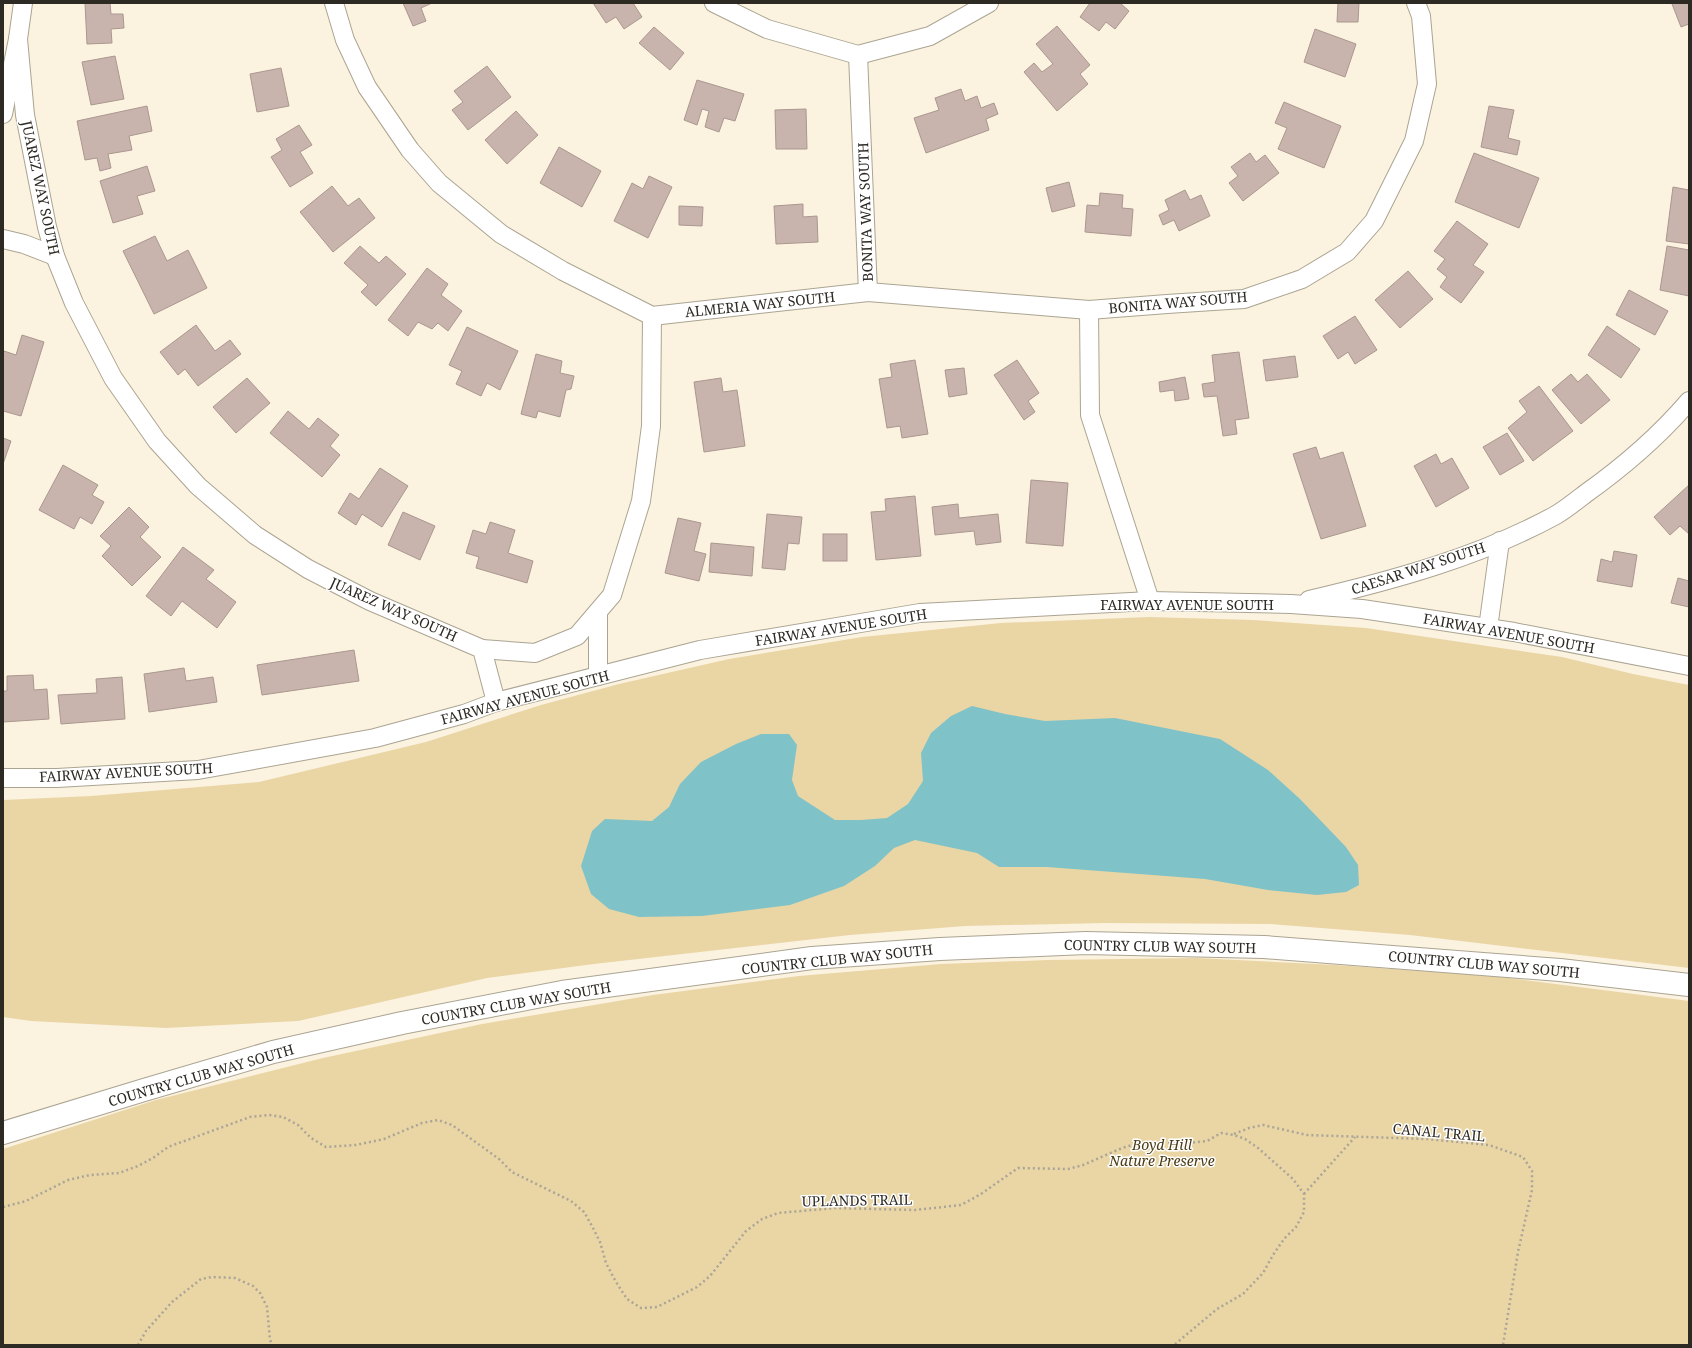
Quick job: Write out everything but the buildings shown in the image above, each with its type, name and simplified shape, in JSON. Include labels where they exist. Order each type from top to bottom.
[{"type":"street","points":[[3,114],[18,39],[23,3]]},
{"type":"street","points":[[334,3],[345,40],[367,87],[410,150],[439,183],[501,234],[563,271],[652,316],[651,426],[641,501],[612,595],[577,636],[535,653],[482,649],[496,702]]},
{"type":"street","points":[[714,3],[767,29],[858,55],[930,36],[989,3]]},
{"type":"street","name":"BONITA WAY SOUTH","points":[[858,55],[868,292],[1088,310],[1244,299],[1302,279],[1347,252],[1374,221],[1414,141],[1427,84],[1421,16],[1416,3]]},
{"type":"street","name":"JUAREZ WAY SOUTH","points":[[18,39],[25,115],[47,227],[55,256],[74,303],[113,378],[157,441],[198,486],[255,535],[308,569],[370,601],[482,649]]},
{"type":"street","points":[[3,239],[24,244],[55,256]]},
{"type":"street","name":"ALMERIA WAY SOUTH","points":[[652,316],[868,292]]},
{"type":"street","name":"BONITA WAY SOUTH","points":[[1088,310],[1090,415],[1150,601]]},
{"type":"street","name":"CAESAR WAY SOUTH","points":[[1291,604],[1376,584],[1450,561],[1500,541],[1557,515],[1611,476],[1670,423],[1689,401]]},
{"type":"street","points":[[1488,628],[1500,541]]},
{"type":"street","name":"FAIRWAY AVENUE SOUTH","points":[[3,778],[57,778],[198,770],[375,738],[464,714],[496,702],[700,650],[920,613],[1150,601],[1291,604],[1362,609],[1488,628],[1689,666]]},
{"type":"street","points":[[598,612],[598,676]]},
{"type":"street","name":"COUNTRY CLUB WAY SOUTH","points":[[3,1133],[274,1052],[402,1023],[562,992],[812,958],[940,949],[1086,944],[1264,947],[1560,970],[1689,984]]},
{"type":"path","name":"UPLANDS TRAIL","points":[[3,1207],[26,1201],[68,1180],[90,1175],[119,1173],[138,1166],[153,1158],[168,1146],[250,1117],[269,1115],[283,1117],[298,1126],[311,1138],[326,1147],[356,1145],[384,1139],[422,1123],[438,1120],[452,1125],[499,1159],[512,1172],[570,1201],[584,1212],[600,1242],[606,1263],[627,1299],[641,1308],[646,1308],[657,1307],[697,1287],[710,1276],[746,1231],[762,1220],[778,1213],[835,1208],[915,1210],[961,1204],[981,1194],[1018,1168],[1068,1169],[1083,1165],[1122,1148],[1139,1143],[1188,1143],[1207,1141],[1221,1134],[1234,1135]]},
{"type":"path","name":"CANAL TRAIL","points":[[1234,1135],[1249,1128],[1262,1125],[1307,1135],[1426,1139],[1489,1145],[1523,1157],[1532,1171],[1532,1190],[1518,1252],[1502,1345]]},
{"type":"path","points":[[1174,1345],[1217,1309],[1243,1294],[1263,1273],[1273,1255],[1284,1239],[1296,1227],[1304,1212],[1304,1194],[1293,1179],[1258,1148],[1245,1139],[1234,1135]]},
{"type":"path","points":[[1304,1194],[1355,1136]]},
{"type":"path","points":[[138,1345],[146,1330],[172,1302],[201,1279],[212,1277],[235,1278],[253,1286],[260,1294],[267,1307],[270,1340],[273,1345]]},
{"type":"green space","points":[[1149,617],[1253,620],[1366,628],[1562,657],[1633,674],[1689,685],[1689,968],[1410,935],[1270,924],[1105,923],[965,926],[850,935],[594,964],[487,978],[298,1021],[166,1028],[31,1021],[3,1017],[3,800],[91,796],[259,782],[426,742],[541,705],[619,684],[729,659],[862,637],[1001,623]]},
{"type":"green space","name":"Boyd Hill Nature Preserve","points":[[1196,958],[1336,965],[1492,976],[1689,1001],[1689,1345],[3,1345],[3,1149],[156,1100],[323,1058],[482,1024],[653,995],[799,976],[941,964],[1048,960]]},
{"type":"water","points":[[972,706],[1045,721],[1115,718],[1220,739],[1268,770],[1300,799],[1346,847],[1358,865],[1359,885],[1346,892],[1317,895],[1268,890],[1205,879],[1047,867],[999,867],[977,853],[915,840],[894,848],[875,866],[844,886],[790,905],[702,916],[639,917],[609,909],[591,894],[581,866],[592,831],[605,819],[652,821],[669,807],[680,784],[701,762],[736,744],[761,734],[789,734],[797,745],[792,780],[798,796],[835,820],[887,818],[908,804],[923,781],[921,753],[931,733],[951,716]]}]
